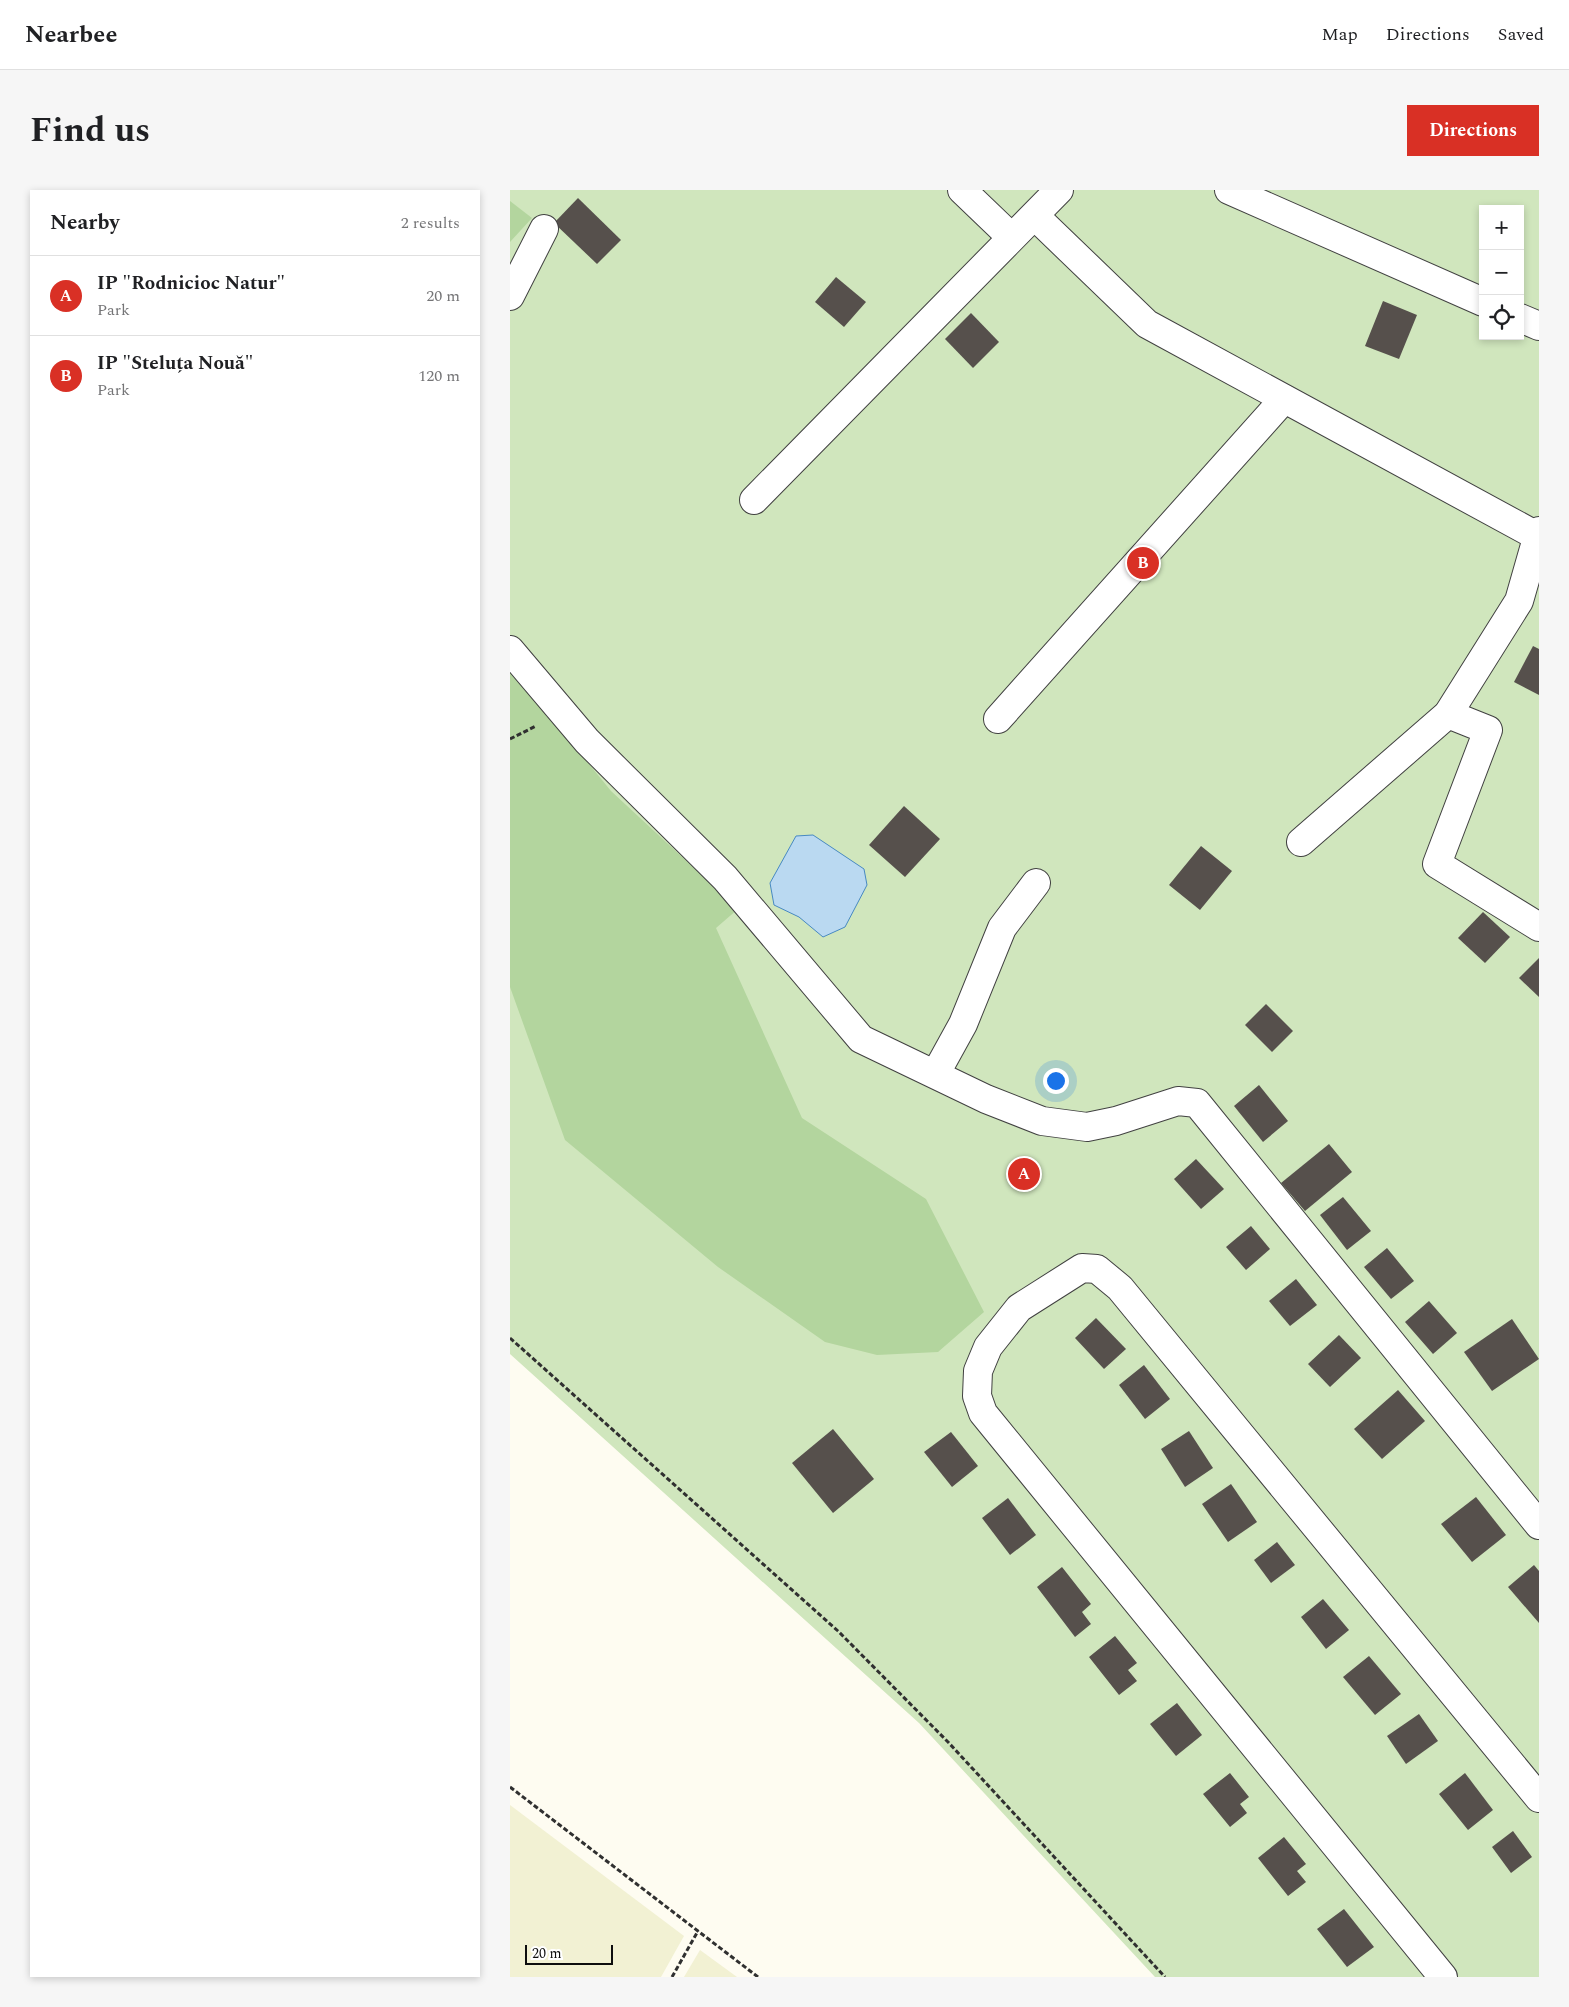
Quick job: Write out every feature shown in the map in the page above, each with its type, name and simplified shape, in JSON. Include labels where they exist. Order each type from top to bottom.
[{"type":"street","points":[[962,190],[1011,237]]},
{"type":"street","points":[[754,500],[1011,237],[1036,217],[1060,190]]},
{"type":"street","points":[[1229,190],[1479,300]]},
{"type":"street","points":[[1036,217],[1147,324],[1284,399],[1538,533],[1519,601],[1448,714],[1301,842]]},
{"type":"street","points":[[510,296],[544,229]]},
{"type":"street","points":[[1524,320],[1539,326]]},
{"type":"street","points":[[998,719],[1284,399]]},
{"type":"street","points":[[510,650],[587,741],[725,878],[860,1038],[936,1073],[986,1099],[1042,1121],[1087,1127],[1116,1121],[1178,1101],[1197,1103],[1539,1525]]},
{"type":"street","points":[[1448,714],[1488,730],[1437,864],[1539,927]]},
{"type":"street","points":[[936,1073],[963,1024],[1002,928],[1036,883]]},
{"type":"street","points":[[1443,1977],[983,1413],[977,1396],[978,1371],[988,1347],[1020,1308],[1082,1268],[1097,1269],[1120,1288],[1539,1798]]},
{"type":"path","points":[[510,1338],[838,1631],[955,1749],[1165,1977]]},
{"type":"path","points":[[510,1787],[758,1977]]},
{"type":"path","points":[[672,1977],[698,1931]]},
{"type":"green space","points":[[510,190],[1539,190],[1539,1977],[1155,1977],[919,1723],[510,1354]]},
{"type":"green space","points":[[510,201],[532,218],[510,242]]},
{"type":"green space","points":[[510,667],[611,791],[738,909],[716,928],[802,1118],[926,1199],[984,1312],[938,1352],[877,1355],[825,1342],[718,1267],[565,1140],[510,987]]},
{"type":"green space","points":[[510,1805],[684,1936],[661,1977],[510,1977]]},
{"type":"green space","points":[[700,1950],[737,1977],[684,1977]]},
{"type":"water","points":[[813,835],[864,869],[867,885],[845,927],[823,937],[799,917],[774,905],[770,883],[796,836]]},
{"type":"building","points":[[578,198],[621,240],[597,264],[554,223]]},
{"type":"building","points":[[836,277],[866,302],[844,327],[815,302]]},
{"type":"building","points":[[1383,301],[1417,315],[1399,359],[1365,346]]},
{"type":"building","points":[[971,313],[999,342],[973,368],[945,339]]},
{"type":"building","points":[[1533,646],[1539,649],[1539,695],[1514,682]]},
{"type":"building","points":[[904,806],[940,839],[905,877],[869,845]]},
{"type":"building","points":[[1201,846],[1232,871],[1200,910],[1169,885]]},
{"type":"building","points":[[1483,912],[1510,937],[1485,963],[1458,938]]},
{"type":"building","points":[[1539,958],[1539,997],[1519,978]]},
{"type":"building","points":[[1266,1004],[1293,1031],[1272,1052],[1245,1025]]},
{"type":"building","points":[[1259,1085],[1288,1121],[1263,1142],[1234,1106]]},
{"type":"building","points":[[1329,1144],[1352,1172],[1305,1211],[1281,1183]]},
{"type":"building","points":[[1196,1159],[1224,1189],[1201,1209],[1174,1179]]},
{"type":"building","points":[[1343,1197],[1371,1231],[1347,1250],[1320,1215]]},
{"type":"building","points":[[1251,1226],[1270,1249],[1246,1270],[1226,1247]]},
{"type":"building","points":[[1387,1248],[1414,1281],[1391,1299],[1364,1267]]},
{"type":"building","points":[[1296,1279],[1317,1305],[1290,1326],[1269,1301]]},
{"type":"building","points":[[1429,1301],[1457,1333],[1433,1354],[1405,1322]]},
{"type":"building","points":[[1096,1318],[1126,1349],[1104,1369],[1075,1338]]},
{"type":"building","points":[[1512,1319],[1539,1359],[1492,1391],[1464,1352]]},
{"type":"building","points":[[1339,1335],[1361,1358],[1330,1387],[1308,1364]]},
{"type":"building","points":[[1144,1365],[1170,1399],[1145,1419],[1119,1385]]},
{"type":"building","points":[[1398,1390],[1425,1421],[1382,1459],[1354,1429]]},
{"type":"building","points":[[833,1429],[874,1479],[833,1513],[792,1463]]},
{"type":"building","points":[[1189,1431],[1213,1468],[1185,1487],[1161,1449]]},
{"type":"building","points":[[951,1432],[978,1466],[952,1487],[924,1452]]},
{"type":"building","points":[[1231,1484],[1257,1522],[1228,1542],[1202,1504]]},
{"type":"building","points":[[1476,1497],[1506,1535],[1472,1562],[1441,1524]]},
{"type":"building","points":[[1008,1498],[1036,1535],[1010,1555],[982,1518]]},
{"type":"building","points":[[1277,1542],[1295,1565],[1271,1583],[1254,1560]]},
{"type":"building","points":[[1534,1565],[1539,1571],[1539,1623],[1508,1587]]},
{"type":"building","points":[[1062,1567],[1091,1604],[1082,1612],[1091,1624],[1075,1637],[1037,1587]]},
{"type":"building","points":[[1323,1599],[1349,1630],[1326,1649],[1301,1617]]},
{"type":"building","points":[[1115,1636],[1137,1663],[1128,1670],[1137,1681],[1119,1695],[1089,1657]]},
{"type":"building","points":[[1369,1656],[1401,1694],[1375,1715],[1343,1677]]},
{"type":"building","points":[[1177,1703],[1202,1735],[1176,1756],[1150,1724]]},
{"type":"building","points":[[1419,1714],[1438,1741],[1406,1764],[1387,1736]]},
{"type":"building","points":[[1230,1773],[1249,1797],[1240,1804],[1247,1813],[1230,1827],[1203,1794]]},
{"type":"building","points":[[1465,1773],[1493,1810],[1468,1830],[1439,1794]]},
{"type":"building","points":[[1513,1831],[1532,1857],[1511,1873],[1492,1847]]},
{"type":"building","points":[[1284,1837],[1306,1864],[1297,1871],[1306,1882],[1288,1896],[1258,1858]]},
{"type":"building","points":[[1344,1909],[1374,1947],[1347,1967],[1317,1929]]},
{"type":"place","name":"IP \"Steluța Nouă\"","points":[[1143,563]]},
{"type":"place","name":"IP \"Rodnicioc Natur\"","points":[[1024,1174]]}]
